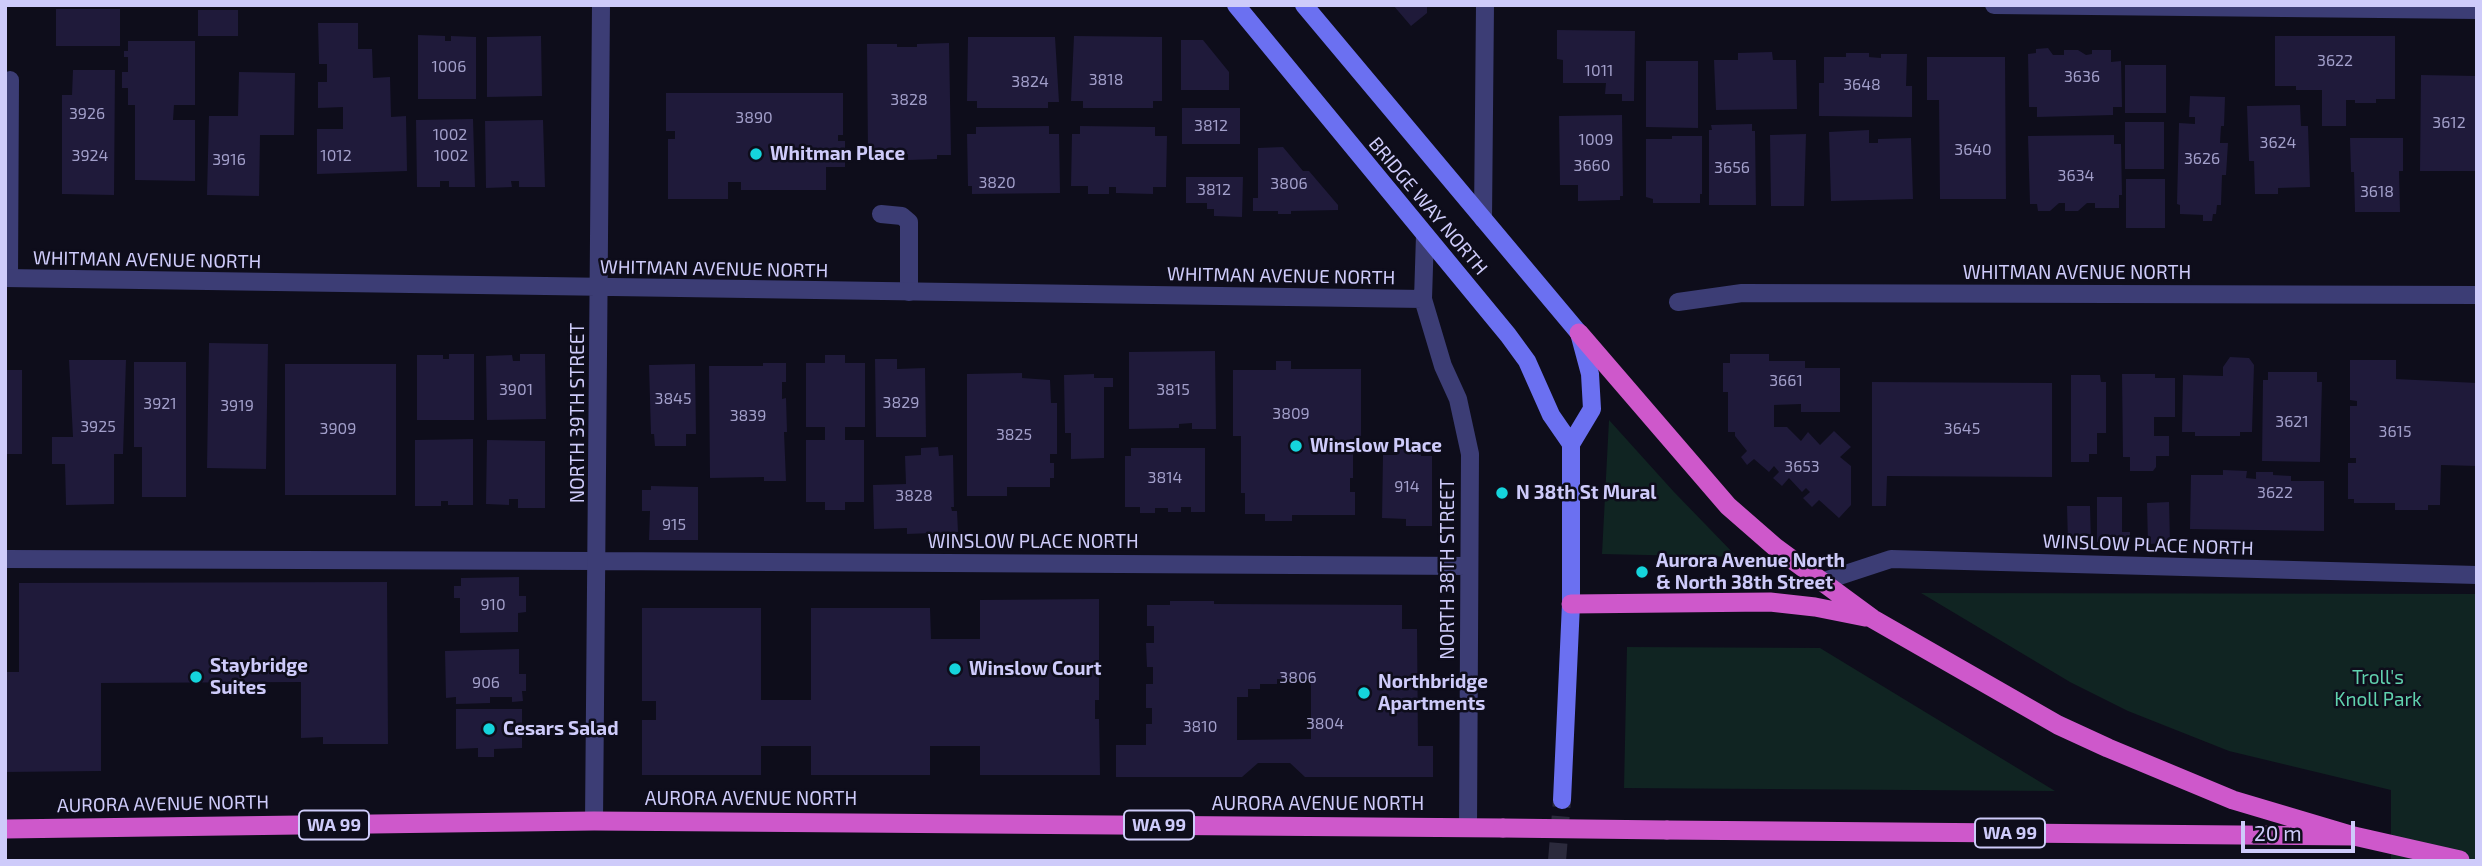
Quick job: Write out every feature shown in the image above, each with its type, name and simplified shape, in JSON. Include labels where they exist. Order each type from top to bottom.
[{"type":"highway","points":[[1579,333],[1728,506],[1775,547],[1873,619],[2058,725],[2108,748],[2233,800],[2354,836]]},
{"type":"highway","points":[[1571,604],[1770,602],[1815,607],[1873,619]]},
{"type":"highway","name":"AURORA AVENUE NORTH","points":[[5,829],[594,821],[2354,836],[2460,861],[2477,860]]},
{"type":"main road","name":"BRIDGE WAY NORTH","points":[[1236,5],[1527,361],[1551,415],[1571,444]]},
{"type":"main road","name":"BRIDGE WAY NORTH","points":[[1304,5],[1579,333]]},
{"type":"main road","points":[[1562,800],[1571,604],[1571,444],[1592,409],[1590,374],[1579,333]]},
{"type":"street","name":"NORTH 39TH STREET","points":[[594,821],[601,5]]},
{"type":"street","points":[[1483,219],[1485,5]]},
{"type":"street","points":[[1994,5],[2477,10]]},
{"type":"street","points":[[7,278],[10,80]]},
{"type":"street","points":[[881,214],[902,216],[909,222],[909,292]]},
{"type":"street","name":"NORTH 38TH STREET","points":[[1425,235],[1423,299],[1443,366],[1458,399],[1470,454],[1468,828]]},
{"type":"street","name":"WHITMAN AVENUE NORTH","points":[[7,278],[1423,299]]},
{"type":"street","name":"WHITMAN AVENUE NORTH","points":[[1678,302],[1742,293],[2477,295]]},
{"type":"street","name":"WINSLOW PLACE NORTH","points":[[5,559],[1469,566]]},
{"type":"street","name":"WINSLOW PLACE NORTH","points":[[1821,582],[1891,559],[2477,575]]},
{"type":"green space","points":[[1609,420],[1674,492],[1737,557],[1602,554]]},
{"type":"green space","name":"Troll's Knoll Park","points":[[1921,593],[2477,594],[2477,861],[2391,861],[2391,790],[2229,751],[2128,711],[2070,682]]},
{"type":"green space","points":[[1627,647],[1820,648],[2055,791],[1624,788]]},
{"type":"building","points":[[1393,5],[1427,5],[1427,13],[1411,26]]},
{"type":"building","points":[[56,9],[120,9],[120,46],[56,46]]},
{"type":"building","points":[[198,10],[238,10],[238,36],[198,36]]},
{"type":"building","points":[[318,23],[358,23],[358,49],[372,49],[373,78],[390,77],[391,117],[406,116],[407,171],[317,174],[317,129],[343,129],[343,107],[318,108],[318,82],[327,82],[327,64],[319,64]]},
{"type":"building","points":[[1557,30],[1635,31],[1634,101],[1622,101],[1622,94],[1605,94],[1606,83],[1563,83],[1563,60],[1557,59]]},
{"type":"building","points":[[418,35],[445,36],[445,41],[451,41],[451,36],[476,37],[476,99],[418,99]]},
{"type":"building","points":[[541,36],[542,96],[487,97],[487,37]]},
{"type":"building","points":[[1074,36],[1162,37],[1162,101],[1153,101],[1153,108],[1083,108],[1083,101],[1071,101]]},
{"type":"building","points":[[2275,36],[2395,36],[2395,99],[2376,99],[2376,103],[2346,100],[2346,126],[2322,126],[2322,90],[2296,90],[2296,86],[2275,86]]},
{"type":"building","points":[[968,37],[1055,37],[1059,102],[1048,102],[1048,108],[977,108],[977,101],[967,101]]},
{"type":"building","points":[[1181,40],[1203,40],[1229,72],[1229,90],[1181,90]]},
{"type":"building","points":[[128,41],[195,41],[195,105],[174,105],[173,120],[195,120],[195,181],[135,180],[135,105],[128,105],[128,88],[122,88],[122,72],[128,72],[128,57],[124,57],[124,51],[128,51]]},
{"type":"building","points":[[949,43],[951,155],[937,155],[937,159],[908,160],[908,154],[868,155],[867,44],[917,47],[917,44]]},
{"type":"building","points":[[2048,48],[2053,55],[2064,55],[2064,50],[2078,50],[2086,55],[2092,54],[2092,50],[2111,50],[2111,62],[2121,61],[2122,107],[2113,107],[2113,115],[2037,117],[2037,107],[2029,107],[2028,54],[2036,53],[2036,49]]},
{"type":"building","points":[[1772,52],[1773,60],[1796,60],[1797,109],[1716,110],[1714,60],[1738,60],[1738,53]]},
{"type":"building","points":[[1846,53],[1869,53],[1869,57],[1881,58],[1881,54],[1907,54],[1906,86],[1912,86],[1912,117],[1819,116],[1819,83],[1824,83],[1824,57],[1846,57]]},
{"type":"building","points":[[1927,57],[2005,57],[2006,199],[1940,199],[1939,100],[1927,100]]},
{"type":"building","points":[[1646,61],[1698,61],[1698,128],[1646,127]]},
{"type":"building","points":[[2125,65],[2166,65],[2166,113],[2125,113]]},
{"type":"building","points":[[73,70],[115,70],[114,195],[62,194],[62,95],[72,95]]},
{"type":"building","points":[[239,72],[295,73],[294,135],[260,135],[259,196],[207,195],[209,116],[238,116]]},
{"type":"building","points":[[2421,75],[2477,76],[2477,171],[2420,171]]},
{"type":"building","name":"Whitman Place","points":[[666,93],[843,93],[843,135],[838,135],[838,141],[845,141],[845,167],[826,167],[826,190],[741,190],[741,182],[728,182],[728,199],[668,199],[668,139],[675,139],[675,131],[666,131]]},
{"type":"building","points":[[2190,96],[2225,97],[2224,126],[2221,126],[2220,143],[2228,143],[2226,175],[2222,175],[2221,205],[2217,205],[2212,221],[2203,221],[2203,215],[2180,214],[2180,205],[2177,204],[2179,123],[2195,124],[2195,117],[2189,117]]},
{"type":"building","points":[[2300,105],[2301,126],[2308,126],[2310,187],[2278,188],[2278,194],[2255,194],[2254,161],[2249,161],[2247,106]]},
{"type":"building","points":[[1182,108],[1240,108],[1240,144],[1182,144]]},
{"type":"building","points":[[1622,115],[1623,196],[1620,196],[1620,200],[1578,201],[1578,185],[1560,185],[1559,116]]},
{"type":"building","points":[[473,119],[475,187],[449,187],[449,181],[440,181],[440,187],[417,187],[416,120]]},
{"type":"building","points":[[543,120],[545,187],[519,187],[519,181],[511,181],[512,187],[486,188],[485,121]]},
{"type":"building","points":[[2125,122],[2164,122],[2164,169],[2125,169]]},
{"type":"building","points":[[1752,124],[1752,131],[1755,131],[1756,205],[1709,205],[1711,125]]},
{"type":"building","points":[[1049,126],[1049,134],[1059,134],[1060,193],[972,194],[972,186],[968,186],[967,134],[976,134],[976,127]]},
{"type":"building","points":[[1080,126],[1155,127],[1155,136],[1167,136],[1166,187],[1153,187],[1153,194],[1116,193],[1116,187],[1109,187],[1109,194],[1088,194],[1088,186],[1071,186],[1072,134],[1080,134]]},
{"type":"building","points":[[1869,130],[1869,143],[1878,143],[1878,139],[1911,138],[1913,199],[1831,201],[1829,132]]},
{"type":"building","points":[[1806,134],[1804,206],[1771,206],[1770,135]]},
{"type":"building","points":[[2114,135],[2114,144],[2121,144],[2122,195],[2119,195],[2119,208],[2095,208],[2095,203],[2087,203],[2078,211],[2065,211],[2065,203],[2059,203],[2050,211],[2038,211],[2037,204],[2030,204],[2028,136]]},
{"type":"building","points":[[1672,136],[1702,136],[1700,203],[1653,203],[1653,199],[1646,197],[1646,139],[1672,139]]},
{"type":"building","points":[[2350,138],[2403,138],[2403,171],[2399,171],[2400,212],[2355,212]]},
{"type":"building","points":[[1283,147],[1303,171],[1309,171],[1338,205],[1338,210],[1291,211],[1291,214],[1253,211],[1253,198],[1258,198],[1258,148]]},
{"type":"building","points":[[1186,177],[1243,177],[1242,217],[1214,216],[1214,209],[1207,209],[1207,203],[1186,203]]},
{"type":"building","points":[[2126,179],[2165,179],[2165,228],[2126,228]]},
{"type":"building","points":[[209,343],[268,344],[266,469],[207,468]]},
{"type":"building","points":[[1215,351],[1216,429],[1192,429],[1192,423],[1179,424],[1179,428],[1129,429],[1129,352]]},
{"type":"building","points":[[449,354],[474,354],[474,420],[417,420],[417,355],[443,355],[443,359],[449,359]]},
{"type":"building","points":[[520,354],[545,354],[546,419],[487,420],[486,356],[512,355],[513,361],[520,361]]},
{"type":"building","points":[[1730,354],[1769,354],[1769,361],[1805,361],[1805,368],[1840,368],[1840,412],[1801,412],[1801,404],[1774,405],[1774,427],[1787,427],[1801,441],[1808,432],[1820,445],[1834,431],[1851,447],[1840,457],[1851,466],[1851,505],[1839,518],[1819,500],[1812,507],[1803,498],[1810,492],[1806,488],[1802,492],[1789,478],[1782,486],[1773,478],[1779,472],[1774,466],[1769,472],[1754,459],[1747,465],[1741,457],[1747,451],[1735,436],[1735,432],[1728,432],[1728,392],[1723,392],[1723,363],[1730,363]]},
{"type":"building","points":[[825,355],[845,355],[845,363],[865,363],[865,427],[845,427],[845,440],[864,440],[864,502],[845,502],[845,510],[825,510],[825,502],[806,502],[806,440],[825,440],[825,427],[806,427],[806,363],[825,363]]},
{"type":"building","points":[[2230,357],[2249,358],[2254,365],[2252,432],[2240,432],[2240,436],[2195,436],[2195,432],[2182,432],[2183,375],[2223,376],[2223,367]]},
{"type":"building","points":[[875,359],[897,359],[897,369],[925,368],[926,437],[876,437]]},
{"type":"building","points":[[69,360],[126,360],[123,454],[114,454],[114,504],[66,505],[65,464],[52,464],[52,437],[73,437]]},
{"type":"building","points":[[2350,360],[2396,360],[2396,379],[2477,383],[2477,466],[2441,465],[2440,505],[2428,505],[2428,510],[2395,510],[2395,503],[2354,503],[2354,499],[2348,499],[2348,463],[2356,463],[2356,458],[2350,458],[2350,406],[2357,406],[2357,401],[2350,400]]},
{"type":"building","name":"Winslow Place","points":[[1276,361],[1291,361],[1291,369],[1361,369],[1361,439],[1350,439],[1353,478],[1350,478],[1350,492],[1355,492],[1355,515],[1292,515],[1292,521],[1265,521],[1265,514],[1245,514],[1245,493],[1241,493],[1241,436],[1233,436],[1233,370],[1276,370]]},
{"type":"building","points":[[134,362],[186,362],[186,497],[142,497],[142,447],[134,447]]},
{"type":"building","points":[[763,363],[786,363],[782,399],[786,398],[786,481],[764,481],[764,477],[710,478],[709,366],[763,366]]},
{"type":"building","points":[[285,364],[396,364],[396,495],[285,495]]},
{"type":"building","points":[[695,364],[696,434],[686,434],[686,446],[655,446],[654,434],[651,434],[649,365]]},
{"type":"building","points":[[5,370],[22,370],[22,454],[5,454]]},
{"type":"building","points":[[2268,372],[2317,372],[2317,382],[2322,382],[2320,462],[2262,461],[2263,380],[2268,380]]},
{"type":"building","points":[[1022,373],[1022,378],[1050,380],[1051,403],[1057,403],[1057,454],[1050,454],[1050,463],[1054,463],[1054,478],[1050,478],[1050,487],[1007,487],[1007,496],[967,496],[967,374]]},
{"type":"building","points":[[1094,374],[1094,378],[1113,378],[1113,387],[1104,387],[1104,458],[1071,459],[1071,433],[1065,433],[1064,375]]},
{"type":"building","points":[[2122,374],[2155,374],[2155,378],[2175,378],[2175,417],[2154,417],[2154,436],[2169,436],[2169,456],[2156,456],[2156,467],[2153,471],[2130,471],[2130,457],[2123,457]]},
{"type":"building","points":[[2071,375],[2100,375],[2101,382],[2106,382],[2106,433],[2097,433],[2097,454],[2089,454],[2089,462],[2071,462]]},
{"type":"building","points":[[1872,382],[2052,383],[2052,477],[1887,476],[1886,506],[1872,506]]},
{"type":"building","points":[[473,439],[473,505],[448,505],[448,501],[441,501],[441,506],[415,506],[415,440]]},
{"type":"building","points":[[487,440],[545,441],[545,508],[518,508],[518,499],[509,499],[509,505],[486,504]]},
{"type":"building","points":[[938,447],[939,456],[953,455],[954,507],[951,507],[952,511],[957,511],[958,532],[907,534],[907,528],[874,529],[873,485],[906,484],[905,456],[921,455],[921,448]]},
{"type":"building","points":[[1131,448],[1205,448],[1205,512],[1191,512],[1191,507],[1181,507],[1181,512],[1155,508],[1155,513],[1140,513],[1140,507],[1125,507],[1125,456],[1131,456]]},
{"type":"building","points":[[1397,448],[1421,448],[1421,456],[1432,456],[1432,526],[1406,526],[1406,519],[1382,518],[1383,455],[1397,455]]},
{"type":"building","points":[[2223,470],[2247,471],[2246,478],[2256,479],[2256,472],[2273,472],[2273,475],[2291,476],[2291,481],[2324,481],[2324,531],[2190,529],[2191,475],[2223,475]]},
{"type":"building","points":[[651,486],[698,487],[698,540],[649,540],[650,511],[642,511],[642,490],[651,490]]},
{"type":"building","points":[[2097,497],[2122,497],[2122,532],[2130,532],[2130,542],[2097,542]]},
{"type":"building","points":[[2169,502],[2170,543],[2148,544],[2147,503]]},
{"type":"building","points":[[2067,506],[2090,506],[2091,542],[2068,543]]},
{"type":"building","points":[[519,577],[519,596],[526,596],[526,612],[518,613],[518,632],[460,633],[460,598],[454,598],[454,586],[461,586],[461,578]]},
{"type":"building","name":"Staybridge Suites","points":[[387,582],[388,744],[323,744],[323,737],[301,738],[301,682],[101,683],[101,771],[5,772],[5,672],[19,672],[19,583]]},
{"type":"building","name":"Winslow Court","points":[[1099,599],[1099,700],[1095,700],[1095,719],[1099,719],[1100,775],[980,775],[980,746],[930,746],[930,775],[811,775],[811,746],[761,746],[761,775],[642,775],[642,720],[656,720],[656,701],[642,701],[642,608],[761,608],[761,700],[811,700],[811,608],[930,608],[931,639],[980,639],[980,600]]},
{"type":"building","name":"Northbridge Apartments","points":[[1170,601],[1214,601],[1214,604],[1402,605],[1402,629],[1417,629],[1418,746],[1433,746],[1433,777],[1305,777],[1290,763],[1258,763],[1242,777],[1116,777],[1116,745],[1146,745],[1146,724],[1152,724],[1152,708],[1146,708],[1146,684],[1153,684],[1153,667],[1147,667],[1146,643],[1154,643],[1154,626],[1147,626],[1147,605],[1170,605]],"holes":[[[1277,679],[1311,679],[1311,739],[1237,740],[1237,697],[1248,697],[1248,689],[1260,689],[1260,684],[1277,684]]]},
{"type":"building","points":[[519,649],[519,674],[526,674],[523,701],[512,702],[512,697],[490,697],[490,703],[456,704],[456,697],[446,698],[445,651]]},
{"type":"building","name":"Cesars Salad","points":[[456,709],[522,709],[522,748],[494,749],[494,757],[478,757],[478,748],[456,749]]},
{"type":"tunnel","points":[[1557,861],[1562,800]]},
{"type":"place","name":"Whitman Place","points":[[756,154]]},
{"type":"place","name":"Winslow Place","points":[[1296,446]]},
{"type":"place","name":"N 38th St Mural","points":[[1502,493]]},
{"type":"place","name":"Aurora Avenue North & North 38th Street","points":[[1642,572]]},
{"type":"place","name":"Winslow Court","points":[[955,669]]},
{"type":"place","name":"Staybridge Suites","points":[[196,677]]},
{"type":"place","name":"Northbridge Apartments","points":[[1364,693]]},
{"type":"place","name":"Cesars Salad","points":[[489,729]]}]
